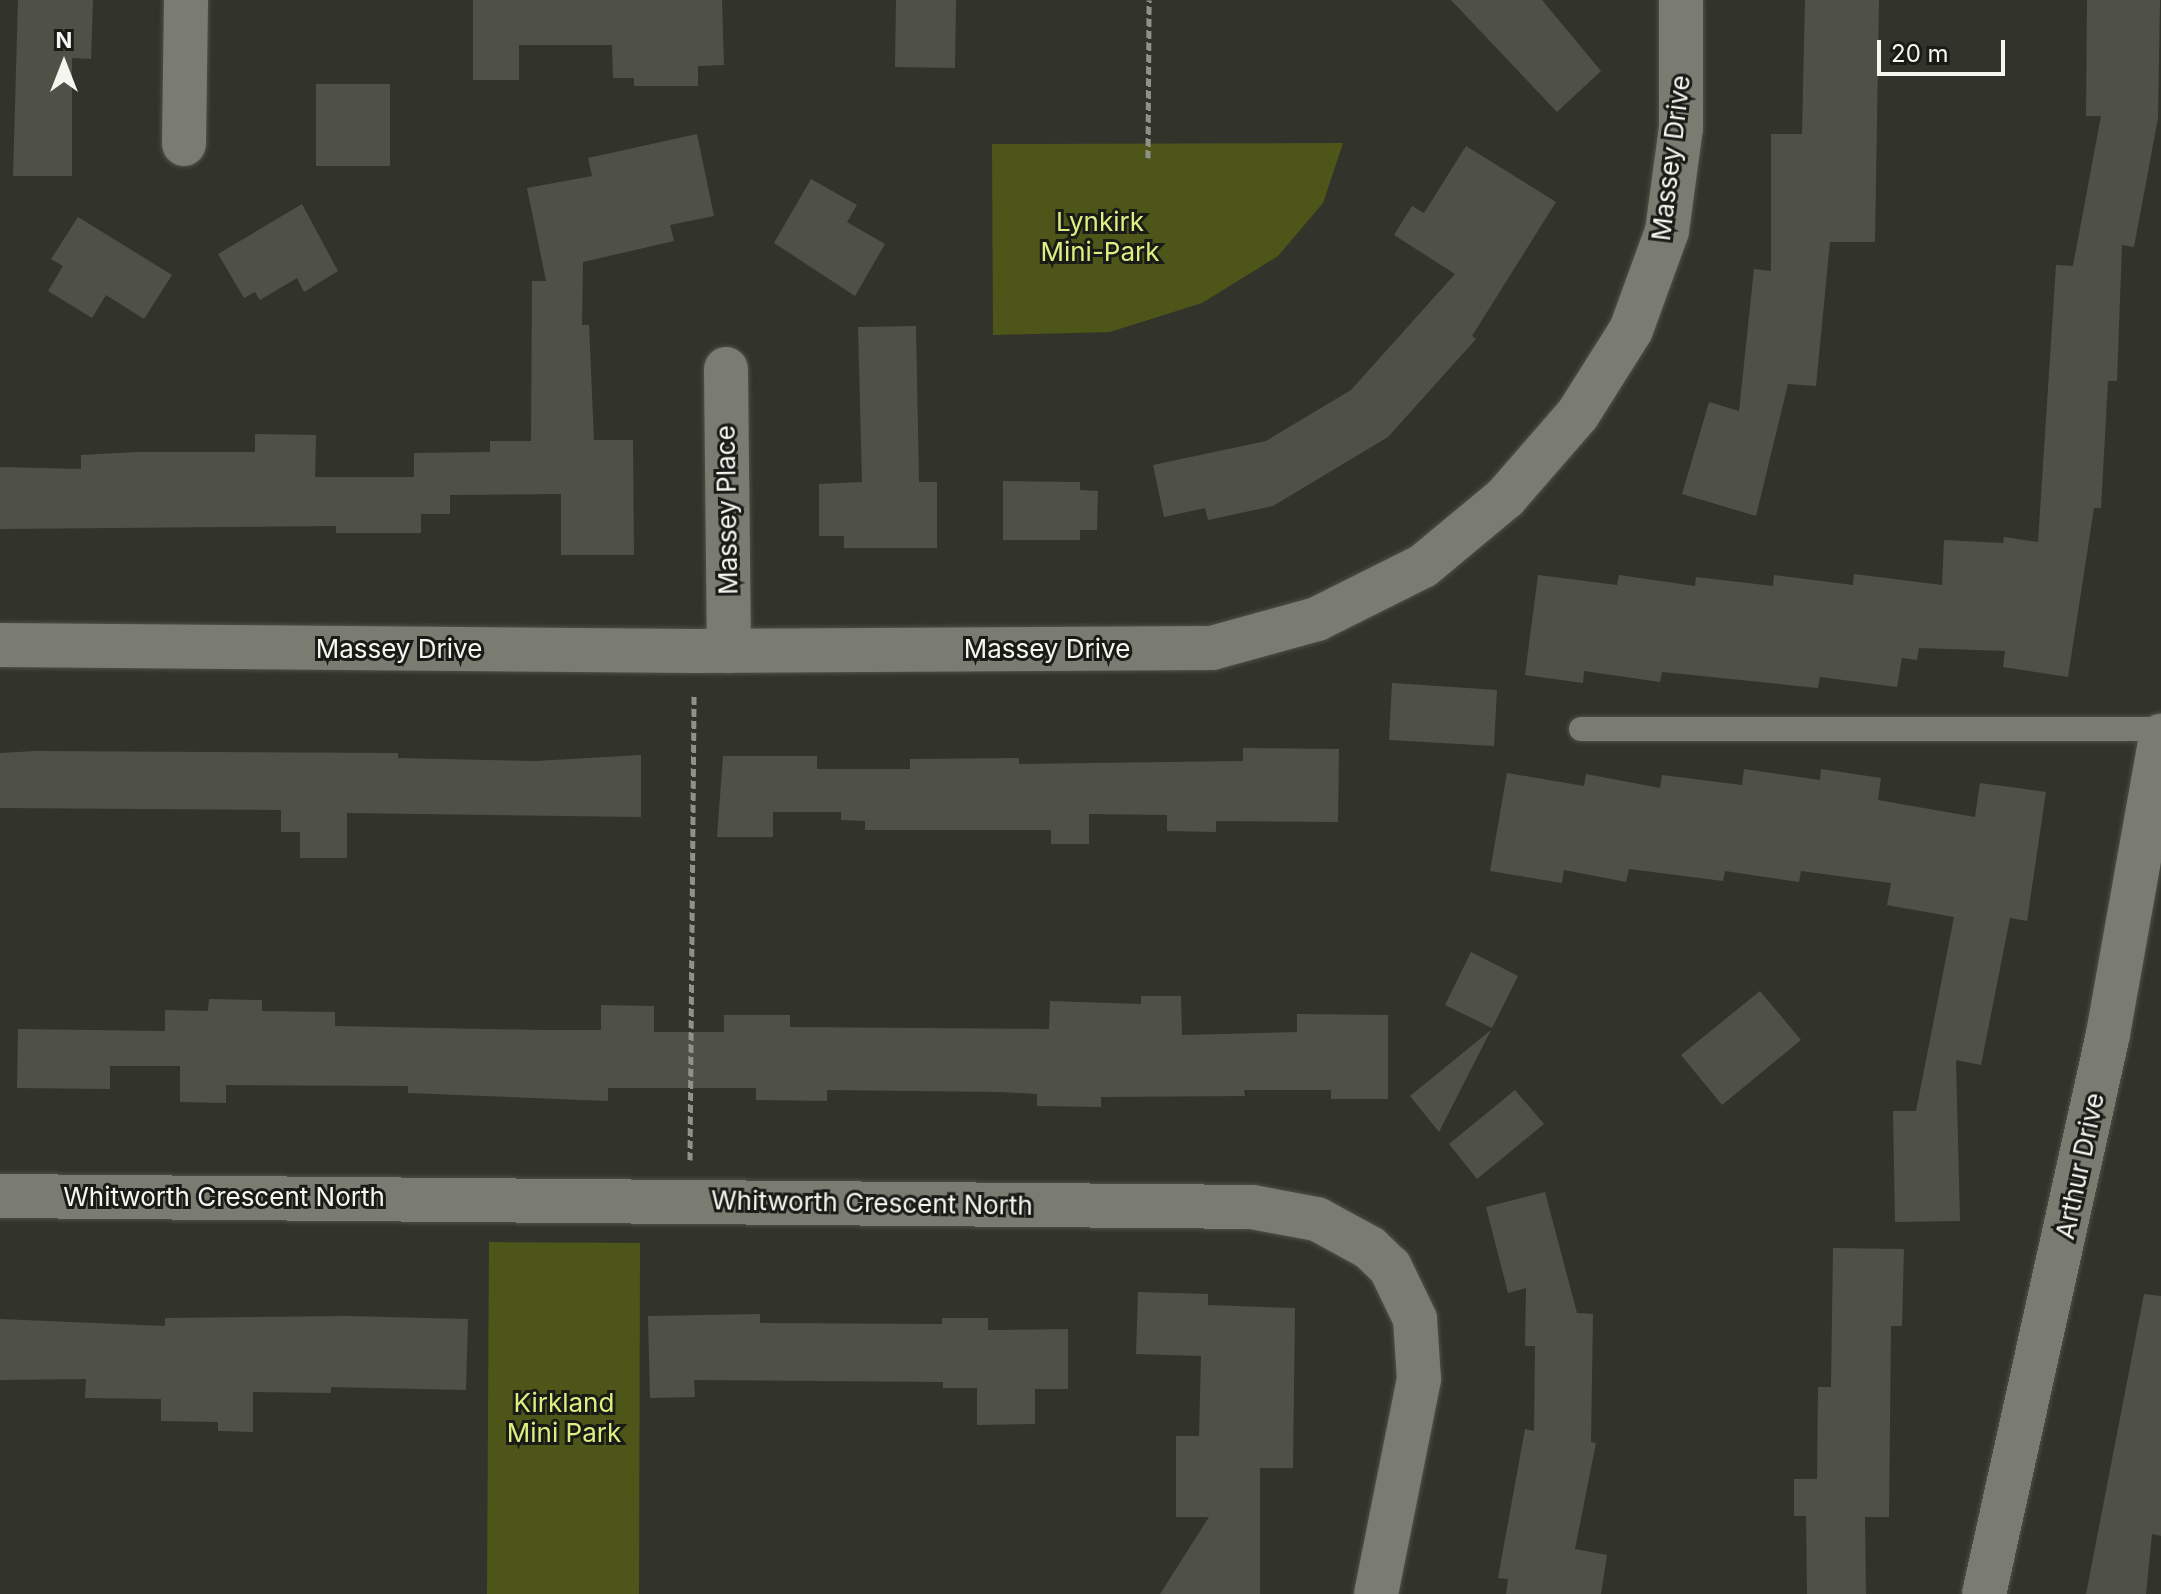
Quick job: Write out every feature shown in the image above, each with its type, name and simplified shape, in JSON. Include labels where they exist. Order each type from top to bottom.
[{"type":"street","points":[[184,144],[186,0]]},
{"type":"street","name":"Massey Drive","points":[[0,645],[712,651],[1212,648],[1317,619],[1423,566],[1505,498],[1578,414],[1631,330],[1667,231],[1681,128],[1681,0]]},
{"type":"street","name":"Massey Place","points":[[712,651],[726,369]]},
{"type":"street","name":"Arthur Drive","points":[[1984,1594],[2108,1034],[2161,736]]},
{"type":"street","name":"Whitworth Crescent North","points":[[0,1196],[1252,1207],[1317,1219],[1345,1233],[1390,1267],[1415,1319],[1419,1347],[1413,1418],[1376,1594]]},
{"type":"lane","points":[[1581,729],[2161,729]]},
{"type":"path","points":[[1148,158],[1149,0]]},
{"type":"path","points":[[689,1201],[712,651]]},
{"type":"green space","name":"Lynkirk Mini-Park","points":[[1343,143],[1323,203],[1278,256],[1202,303],[1110,332],[993,335],[992,144]]},
{"type":"green space","name":"Kirkland Mini Park","points":[[489,1242],[640,1243],[639,1594],[487,1594]]},
{"type":"building","points":[[18,0],[93,0],[91,59],[72,58],[72,176],[13,176]]},
{"type":"building","points":[[473,0],[722,0],[724,65],[698,66],[698,86],[634,86],[634,78],[613,78],[612,45],[519,45],[519,80],[473,80]]},
{"type":"building","points":[[896,0],[956,0],[955,68],[895,67]]},
{"type":"building","points":[[1451,0],[1542,0],[1601,71],[1557,112]]},
{"type":"building","points":[[1805,0],[1879,0],[1875,242],[1830,242],[1816,386],[1788,384],[1756,516],[1682,494],[1709,402],[1739,411],[1754,269],[1771,271],[1771,134],[1802,134]]},
{"type":"building","points":[[2087,0],[2160,0],[2158,118],[2134,247],[2122,245],[2117,381],[2108,381],[2101,508],[2094,508],[2068,677],[2003,667],[2005,651],[1919,648],[1917,660],[1902,658],[1897,687],[1820,677],[1818,688],[1662,672],[1660,682],[1584,671],[1583,683],[1525,675],[1538,575],[1617,585],[1619,575],[1695,586],[1696,577],[1773,586],[1774,575],[1853,585],[1854,574],[1942,585],[1944,540],[2003,543],[2004,537],[2038,542],[2056,265],[2073,266],[2101,116],[2086,116]]},
{"type":"building","points":[[316,84],[390,84],[390,166],[316,166]]},
{"type":"building","points":[[697,134],[714,216],[670,225],[674,241],[583,262],[582,325],[589,325],[594,440],[633,440],[634,555],[561,555],[561,494],[450,495],[450,514],[421,514],[421,533],[336,533],[336,526],[0,529],[0,467],[81,469],[81,455],[255,452],[255,434],[316,435],[315,477],[414,477],[414,453],[490,452],[490,441],[531,441],[532,281],[546,281],[527,188],[592,176],[588,158]]},
{"type":"building","points":[[1466,146],[1556,202],[1472,336],[1476,339],[1388,437],[1273,506],[1208,520],[1205,508],[1164,517],[1153,465],[1266,441],[1351,390],[1455,274],[1394,235],[1412,206],[1424,213]]},
{"type":"building","points":[[811,179],[857,205],[847,222],[885,244],[855,296],[774,243]]},
{"type":"building","points":[[302,204],[338,271],[304,292],[297,278],[260,300],[255,292],[244,298],[218,254]]},
{"type":"building","points":[[78,217],[172,275],[144,319],[106,295],[92,318],[48,291],[63,266],[51,259]]},
{"type":"building","points":[[916,326],[919,482],[937,482],[937,548],[844,548],[844,536],[819,536],[819,484],[862,482],[858,327]]},
{"type":"building","points":[[1003,481],[1080,482],[1080,490],[1098,491],[1097,530],[1080,530],[1080,540],[1003,540]]},
{"type":"building","points":[[1392,683],[1497,690],[1494,746],[1389,740]]},
{"type":"building","points":[[1243,748],[1339,749],[1338,822],[1216,821],[1216,832],[1167,831],[1167,815],[1089,814],[1089,844],[1051,844],[1051,830],[865,830],[865,821],[841,820],[841,812],[773,812],[773,837],[717,837],[723,756],[817,756],[817,769],[910,769],[910,759],[1019,758],[1019,764],[1243,761]]},
{"type":"building","points":[[0,753],[398,753],[398,758],[535,761],[641,755],[641,817],[347,813],[347,858],[300,858],[300,832],[281,832],[281,810],[0,808]]},
{"type":"building","points":[[1744,769],[1820,780],[1821,769],[1881,778],[1878,800],[1975,817],[1980,783],[2046,792],[2027,921],[2010,918],[1981,1065],[1956,1060],[1960,1221],[1895,1222],[1893,1111],[1916,1111],[1954,917],[1887,905],[1891,883],[1801,871],[1799,882],[1725,871],[1723,881],[1629,869],[1626,882],[1564,870],[1562,883],[1490,871],[1507,773],[1584,786],[1586,774],[1660,788],[1662,775],[1742,785]]},
{"type":"building","points":[[1471,952],[1518,976],[1492,1028],[1445,1005]]},
{"type":"building","points":[[1760,991],[1801,1040],[1722,1105],[1681,1055]]},
{"type":"building","points":[[1141,996],[1181,996],[1182,1035],[1297,1032],[1297,1014],[1388,1015],[1388,1099],[1331,1099],[1331,1090],[1244,1090],[1245,1096],[1101,1097],[1101,1107],[1037,1106],[1037,1094],[1000,1092],[827,1090],[827,1101],[756,1100],[756,1088],[608,1088],[608,1101],[408,1093],[408,1086],[226,1085],[226,1103],[180,1102],[180,1066],[110,1066],[110,1089],[17,1088],[18,1029],[165,1031],[165,1010],[208,1011],[209,999],[262,1000],[262,1011],[335,1012],[335,1026],[542,1030],[601,1030],[601,1005],[654,1006],[654,1032],[724,1032],[724,1015],[790,1015],[790,1027],[1049,1029],[1050,1001],[1141,1004]]},
{"type":"building","points":[[1491,1030],[1439,1132],[1410,1096]]},
{"type":"building","points":[[1515,1090],[1544,1124],[1477,1179],[1449,1144]]},
{"type":"building","points":[[1545,1192],[1577,1313],[1593,1314],[1591,1442],[1596,1443],[1575,1549],[1607,1555],[1601,1594],[1506,1594],[1508,1579],[1498,1578],[1525,1429],[1534,1431],[1535,1346],[1525,1346],[1526,1288],[1508,1293],[1486,1207]]},
{"type":"building","points":[[1833,1248],[1904,1249],[1902,1326],[1891,1326],[1889,1517],[1865,1517],[1866,1594],[1807,1594],[1806,1516],[1794,1516],[1794,1479],[1817,1479],[1818,1387],[1831,1387]]},
{"type":"building","points":[[1138,1292],[1208,1294],[1208,1305],[1295,1308],[1293,1468],[1260,1468],[1260,1594],[1160,1594],[1209,1517],[1176,1517],[1176,1436],[1199,1436],[1201,1356],[1136,1354]]},
{"type":"building","points":[[2144,1294],[2161,1296],[2161,1536],[2152,1534],[2146,1594],[2086,1594]]},
{"type":"building","points":[[760,1314],[760,1323],[942,1324],[942,1318],[988,1318],[988,1330],[1068,1329],[1068,1389],[1035,1389],[1035,1424],[977,1425],[977,1388],[943,1388],[943,1382],[694,1380],[695,1397],[650,1398],[648,1316]]},
{"type":"building","points":[[347,1316],[468,1319],[466,1390],[331,1387],[331,1393],[253,1392],[253,1432],[218,1431],[218,1422],[161,1421],[161,1399],[85,1398],[86,1379],[0,1380],[0,1319],[165,1326],[165,1318]]}]
